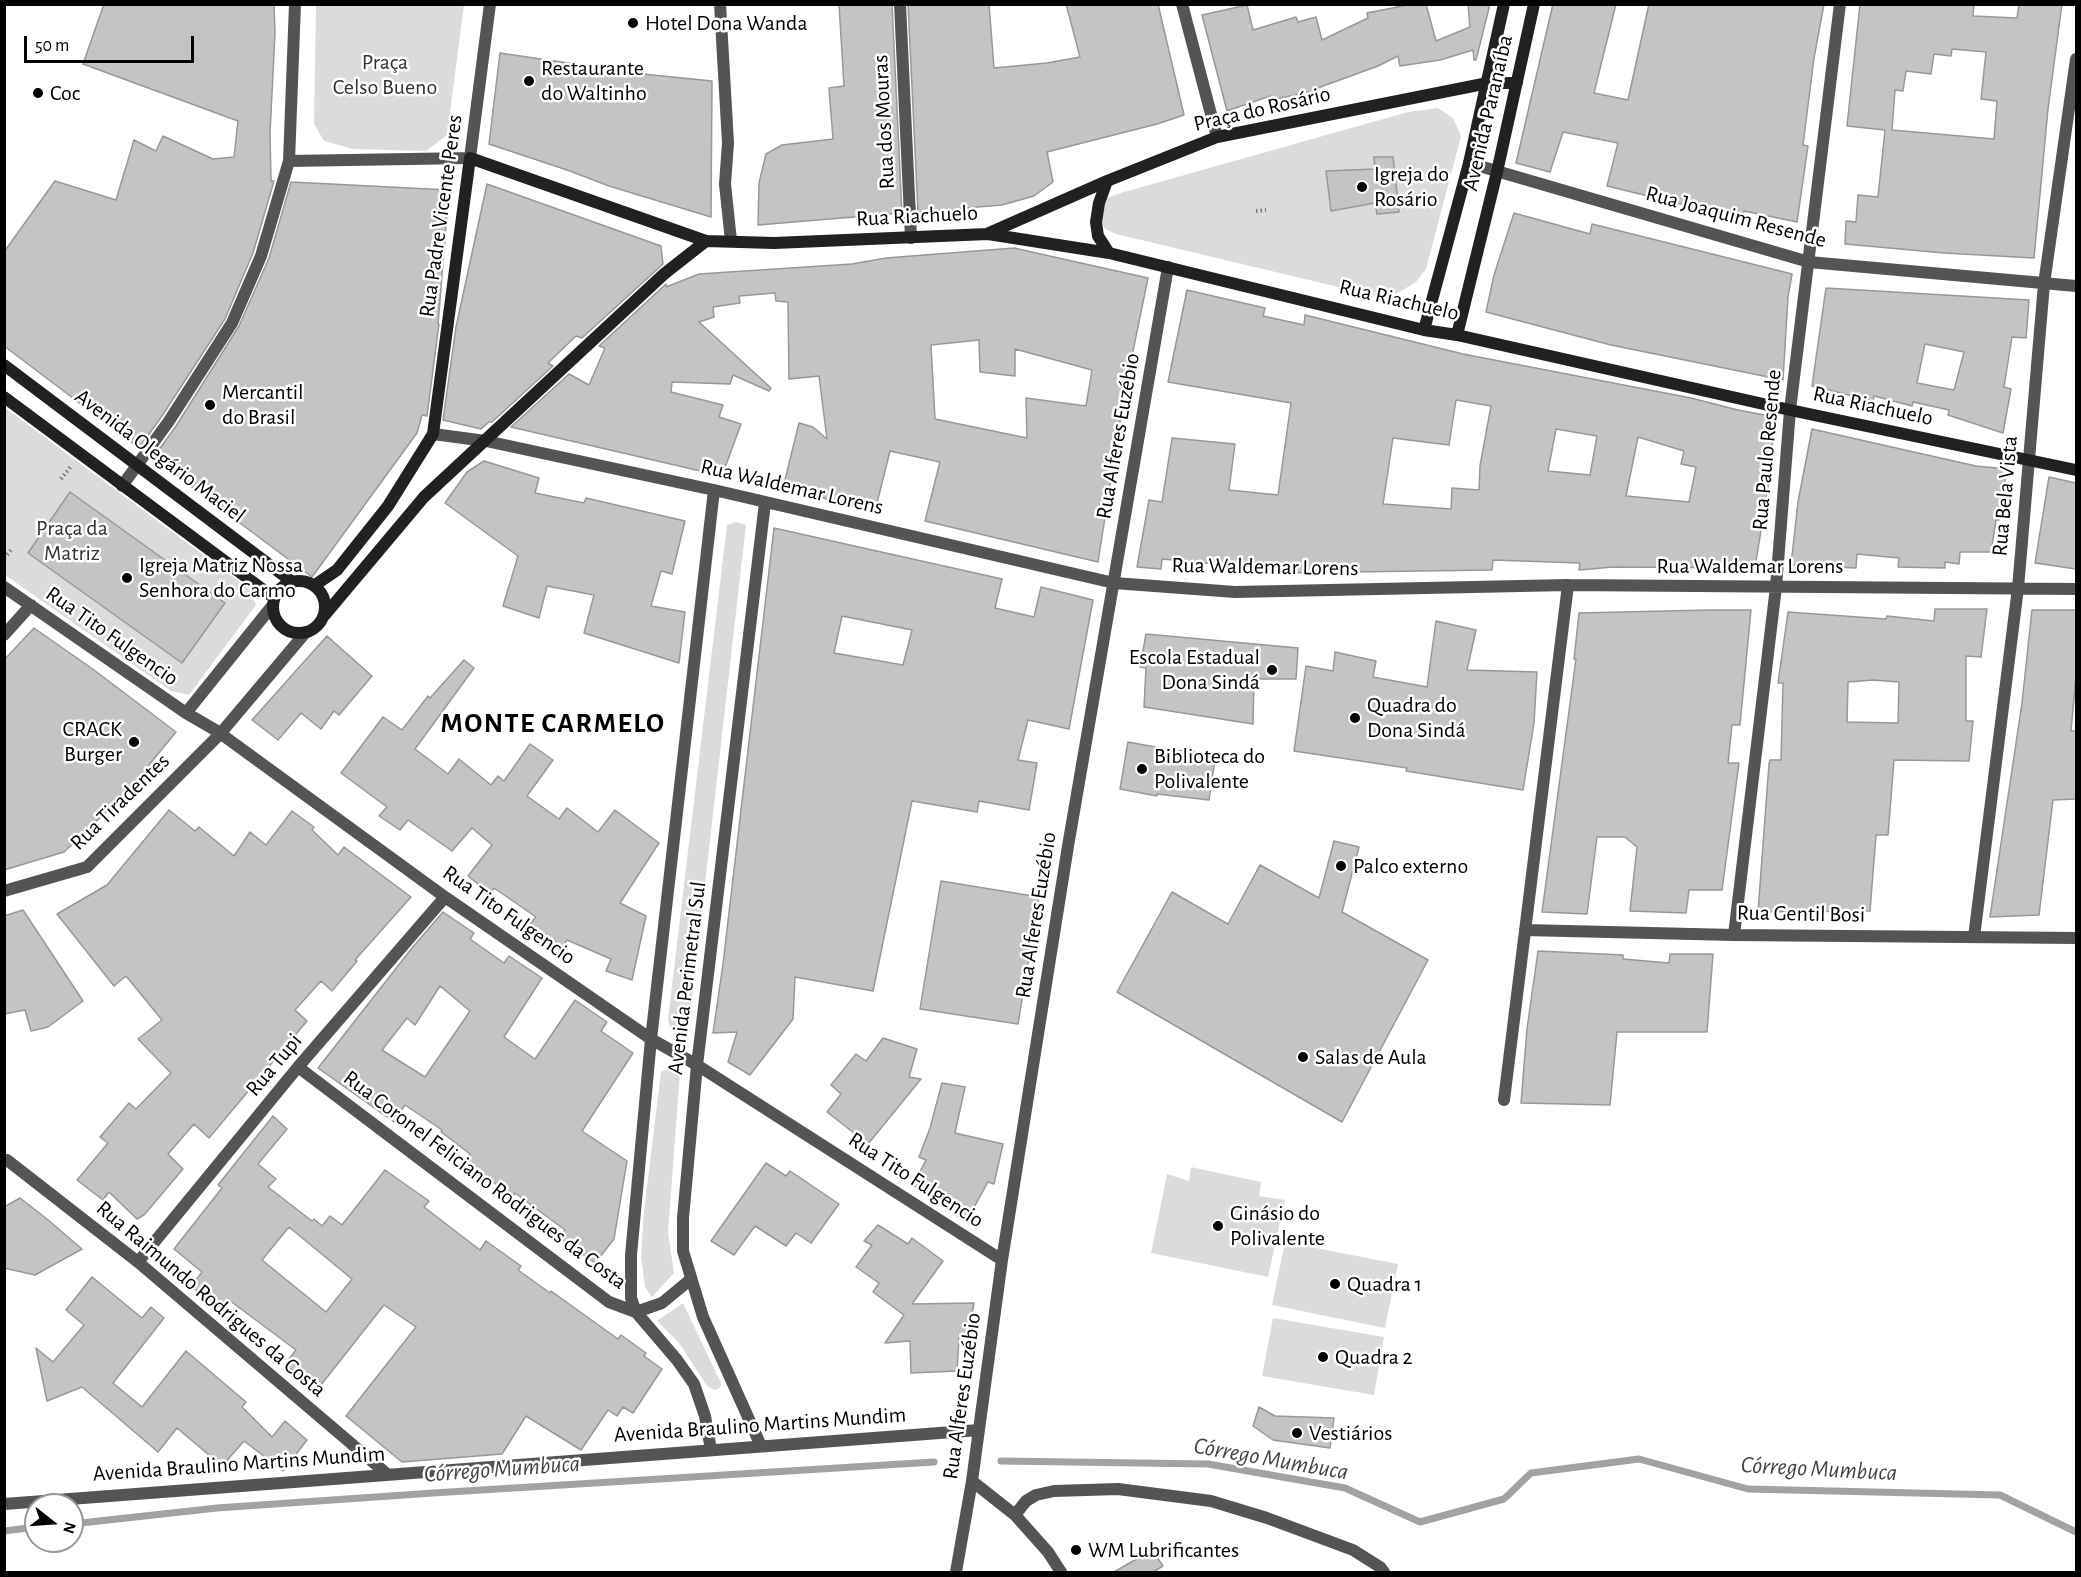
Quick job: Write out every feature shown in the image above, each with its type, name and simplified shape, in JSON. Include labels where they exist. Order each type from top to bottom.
[{"type":"main road","name":"Avenida Paranaíba","points":[[1424,330],[1469,163],[1504,4]]},
{"type":"main road","name":"Avenida Paranaíba","points":[[1456,335],[1497,172],[1534,4]]},
{"type":"main road","name":"Praça do Rosário","points":[[988,234],[1107,181],[1217,136],[1488,83],[1517,83]]},
{"type":"main road","name":"Rua Riachuelo","points":[[470,158],[706,241],[774,243],[988,234],[1108,253],[1424,330],[1456,335],[1790,410],[2076,470]]},
{"type":"main road","name":"Rua Padre Vicente Peres","points":[[433,434],[470,158]]},
{"type":"main road","points":[[1107,181],[1099,203],[1096,222],[1098,236],[1108,253]]},
{"type":"main road","points":[[324,616],[325,605],[322,594],[315,585],[303,580],[291,581],[280,587],[273,602],[276,622],[289,632],[306,632],[317,626],[424,497],[664,274],[706,241]]},
{"type":"main road","name":"Avenida Olegário Maciel","points":[[4,365],[291,581]]},
{"type":"main road","name":"Avenida Olegário Maciel","points":[[4,397],[273,602]]},
{"type":"main road","points":[[315,585],[337,570],[388,506],[433,434]]},
{"type":"street","points":[[122,486],[232,323],[261,256],[289,161],[295,4]]},
{"type":"street","name":"Rua Padre Vicente Peres","points":[[470,158],[490,4]]},
{"type":"street","points":[[720,4],[728,143],[725,184],[731,241]]},
{"type":"street","name":"Rua dos Mouras","points":[[900,4],[911,238]]},
{"type":"street","points":[[1182,4],[1217,136]]},
{"type":"street","name":"Rua Paulo Resende","points":[[1734,935],[1776,587],[1790,410],[1840,4]]},
{"type":"street","name":"Rua Bela Vista","points":[[1974,937],[2018,588],[2044,285],[2076,59]]},
{"type":"street","points":[[289,161],[470,158]]},
{"type":"street","name":"Rua Joaquim Resende","points":[[1469,163],[1809,262],[2044,285],[2076,286]]},
{"type":"street","name":"Rua Alferes Euzébio","points":[[956,1572],[972,1481],[1002,1260],[1066,857],[1168,267]]},
{"type":"street","name":"Rua Waldemar Lorens","points":[[433,434],[486,441],[714,490],[1114,583],[1235,592],[1568,585],[2076,589]]},
{"type":"street","name":"Avenida Perimetral Sul","points":[[636,1312],[632,1298],[631,1255],[651,1039],[714,490]]},
{"type":"street","name":"Avenida Perimetral Sul","points":[[761,1446],[703,1317],[683,1251],[683,1218],[697,1065],[765,503]]},
{"type":"street","points":[[1504,1100],[1568,585]]},
{"type":"street","name":"Rua Tito Fulgencio","points":[[4,587],[220,734],[445,897],[651,1039],[697,1065],[1002,1260]]},
{"type":"street","points":[[186,713],[273,602]]},
{"type":"street","points":[[4,635],[31,605]]},
{"type":"street","name":"Rua Tiradentes","points":[[4,891],[87,867],[220,734],[306,632]]},
{"type":"street","name":"Rua Tupi","points":[[138,1263],[298,1067],[445,897]]},
{"type":"street","name":"Rua Gentil Bosi","points":[[1525,930],[1734,935],[2076,938]]},
{"type":"street","name":"Rua Coronel Feliciano Rodrigues da Costa","points":[[298,1067],[609,1302],[636,1312],[677,1360],[693,1384],[705,1416],[711,1450]]},
{"type":"street","name":"Rua Raimundo Rodrigues da Costa","points":[[7,1160],[138,1263],[387,1474]]},
{"type":"street","points":[[636,1312],[662,1303],[691,1279]]},
{"type":"street","name":"Avenida Braulino Martins Mundim","points":[[4,1504],[979,1430]]},
{"type":"street","points":[[972,1481],[1015,1515],[1048,1552],[1061,1572]]},
{"type":"street","points":[[1015,1515],[1026,1501],[1036,1495],[1054,1491],[1118,1489],[1211,1501],[1267,1518],[1353,1550],[1384,1572]]},
{"type":"path","points":[[1256,211],[1266,210]]},
{"type":"path","points":[[61,479],[72,465]]},
{"type":"path","points":[[4,558],[11,550]]},
{"type":"green space","name":"Praça Celso Bueno","points":[[316,5],[464,5],[447,135],[426,151],[353,149],[324,141],[314,124]]},
{"type":"green space","points":[[1438,108],[1453,118],[1461,136],[1426,269],[1416,282],[1396,294],[1376,296],[1116,234],[1105,229],[1100,218],[1104,199],[1124,192],[1408,112]]},
{"type":"green space","name":"Praça da Matriz","points":[[4,407],[249,589],[256,605],[189,695],[171,691],[5,575]]},
{"type":"green space","points":[[736,522],[746,525],[689,1024],[680,1035],[671,1031],[668,1019],[727,525]]},
{"type":"green space","points":[[671,1068],[680,1072],[668,1233],[674,1273],[652,1297],[645,1287],[641,1257],[644,1211],[661,1072]]},
{"type":"green space","name":"Ginásio do Polivalente","points":[[1191,1167],[1261,1182],[1259,1196],[1285,1200],[1268,1277],[1151,1253],[1167,1174],[1189,1181]]},
{"type":"green space","name":"Quadra 1","points":[[1285,1242],[1398,1264],[1385,1328],[1272,1305]]},
{"type":"green space","points":[[683,1303],[721,1383],[720,1388],[715,1390],[707,1386],[679,1343],[657,1321]]},
{"type":"green space","name":"Quadra 2","points":[[1273,1318],[1384,1337],[1374,1395],[1262,1376]]},
{"type":"building","points":[[104,4],[274,4],[275,33],[270,133],[271,181],[274,181],[253,253],[225,319],[139,448],[4,346],[4,252],[55,181],[116,200],[134,140],[156,151],[163,136],[213,159],[234,157],[238,121],[83,64]]},
{"type":"building","points":[[839,4],[892,4],[902,213],[758,225],[759,183],[766,154],[782,145],[833,139],[829,88],[844,86]]},
{"type":"building","points":[[908,4],[989,4],[994,68],[1080,57],[1066,4],[1158,4],[1184,115],[1047,152],[1053,182],[1034,196],[1002,205],[918,212]]},
{"type":"building","points":[[1413,4],[1426,4],[1436,41],[1470,27],[1468,4],[1490,4],[1476,60],[1474,60],[1473,50],[1440,60],[1400,66],[1398,56],[1378,66],[1315,89],[1315,91],[1271,100],[1270,96],[1227,111],[1202,15],[1247,5],[1253,30],[1296,17],[1298,22],[1316,17],[1322,40],[1368,18],[1367,13]]},
{"type":"building","points":[[1553,4],[1616,4],[1594,93],[1628,100],[1649,4],[1824,4],[1814,58],[1803,145],[1808,146],[1797,222],[1744,211],[1742,219],[1607,186],[1618,143],[1563,132],[1550,172],[1516,163]]},
{"type":"building","points":[[1860,4],[1974,4],[1973,16],[2017,18],[2019,4],[2062,4],[2048,109],[2034,258],[1845,244],[1846,221],[1856,222],[1858,195],[1878,197],[1885,130],[1847,126]],"holes":[[[1952,49],[1986,52],[1981,99],[1997,101],[1994,139],[1892,130],[1895,90],[1903,91],[1906,71],[1931,74],[1934,54],[1951,56]]]},
{"type":"building","points":[[500,53],[643,74],[712,81],[711,217],[609,186],[489,144]]},
{"type":"building","name":"Igreja do Rosário","points":[[1374,157],[1393,157],[1399,212],[1377,214],[1375,203],[1331,211],[1326,171],[1375,169]]},
{"type":"building","points":[[291,182],[449,190],[439,324],[427,416],[422,415],[417,433],[312,577],[153,458],[176,426],[239,326],[269,258]]},
{"type":"building","points":[[487,184],[661,246],[663,264],[582,338],[576,336],[548,363],[553,366],[492,422],[481,429],[443,420],[456,327]]},
{"type":"building","points":[[1514,213],[1590,234],[1592,224],[1792,274],[1788,297],[1783,380],[1611,345],[1486,312],[1494,275]]},
{"type":"building","points":[[1014,248],[1148,278],[1125,390],[1098,562],[925,521],[940,462],[890,451],[875,511],[783,488],[799,423],[813,427],[827,439],[819,376],[789,379],[788,302],[776,301],[775,293],[739,296],[740,303],[713,307],[714,317],[699,322],[771,388],[769,391],[733,375],[730,384],[672,382],[671,392],[723,405],[719,417],[741,424],[722,476],[511,427],[569,374],[589,385],[605,348],[599,346],[666,284],[666,287],[699,274],[852,264],[886,258]],"holes":[[[979,340],[980,372],[1015,376],[1015,349],[1092,370],[1086,406],[1026,398],[1027,438],[935,419],[931,345]]]},
{"type":"building","points":[[1826,288],[2029,300],[2026,338],[2012,337],[2004,387],[2011,389],[2003,433],[1948,415],[1949,410],[1913,402],[1912,406],[1874,396],[1873,401],[1812,386]],"holes":[[[1925,344],[1964,352],[1954,390],[1917,383]]]},
{"type":"building","points":[[1187,290],[1265,308],[1263,316],[1304,325],[1305,315],[1463,354],[1691,398],[1775,417],[1769,480],[1755,568],[1613,567],[1579,570],[1580,563],[1493,560],[1492,570],[1278,573],[1236,571],[1236,566],[1162,559],[1161,569],[1137,567],[1149,500],[1162,502],[1172,438],[1235,444],[1229,490],[1278,495],[1291,403],[1168,382]],"holes":[[[1456,400],[1491,406],[1480,466],[1479,490],[1452,488],[1451,509],[1383,504],[1393,438],[1449,445]],[[1556,429],[1597,436],[1590,475],[1548,471]],[[1638,437],[1684,451],[1681,464],[1696,467],[1689,502],[1626,496]]]},
{"type":"building","points":[[1812,429],[1976,466],[2007,469],[1991,552],[1960,552],[1959,564],[1945,562],[1945,568],[1898,567],[1899,558],[1857,554],[1856,568],[1791,565],[1798,502]]},
{"type":"building","points":[[484,461],[539,478],[535,493],[584,503],[586,498],[685,521],[672,574],[661,571],[651,606],[685,612],[679,663],[584,633],[594,595],[547,586],[539,618],[503,606],[518,556],[445,503],[467,472]]},
{"type":"building","points":[[2049,477],[2076,483],[2076,569],[2035,563]]},
{"type":"building","name":"Igreja Matriz Nossa Senhora do Carmo","points":[[70,492],[225,603],[182,663],[28,553]]},
{"type":"building","points":[[774,528],[1002,579],[995,608],[1034,617],[1041,587],[1093,600],[1069,729],[1028,720],[1018,760],[1037,763],[1029,810],[979,801],[977,812],[912,801],[873,991],[795,977],[793,1019],[750,1075],[728,1062],[737,1032],[713,1033]],"holes":[[[842,616],[912,630],[903,665],[834,653]]]},
{"type":"building","points":[[1935,609],[1987,609],[1981,657],[1966,656],[1966,721],[1973,721],[1969,761],[1894,760],[1888,835],[1876,835],[1870,911],[1758,912],[1769,764],[1770,760],[1781,760],[1783,683],[1778,683],[1788,612],[1886,619],[1887,616],[1934,621]],"holes":[[[1873,680],[1899,682],[1898,723],[1847,722],[1848,682]]]},
{"type":"building","points":[[1751,610],[1740,725],[1732,725],[1728,763],[1739,763],[1722,890],[1689,890],[1686,913],[1630,911],[1637,847],[1625,837],[1597,837],[1587,914],[1542,912],[1576,659],[1574,659],[1579,613]]},
{"type":"building","points":[[2032,610],[2076,610],[2076,676],[2071,731],[2076,731],[2076,799],[2053,800],[2039,915],[1990,917],[2022,703]]},
{"type":"building","points":[[1436,621],[1476,630],[1467,670],[1537,672],[1534,723],[1523,790],[1406,771],[1407,768],[1294,751],[1306,666],[1333,671],[1335,652],[1376,661],[1373,677],[1427,687]]},
{"type":"building","points":[[34,628],[176,732],[126,793],[64,852],[4,870],[4,660]]},
{"type":"building","points":[[1146,634],[1298,648],[1296,679],[1254,679],[1253,724],[1144,707],[1146,668],[1140,667]]},
{"type":"building","points":[[327,636],[372,676],[339,715],[334,711],[321,729],[301,713],[278,740],[252,720]]},
{"type":"building","points":[[464,660],[474,668],[415,749],[448,774],[459,759],[491,785],[498,776],[504,781],[530,744],[553,760],[527,796],[559,819],[567,808],[598,832],[615,810],[659,843],[620,903],[646,916],[632,980],[606,971],[611,959],[567,940],[563,947],[530,924],[536,917],[494,888],[490,894],[468,876],[492,845],[472,828],[452,851],[408,820],[400,830],[379,816],[387,807],[341,773],[383,717],[402,730],[428,696],[430,698]]},
{"type":"building","points":[[1128,742],[1172,750],[1216,754],[1209,800],[1157,794],[1157,796],[1120,789]]},
{"type":"building","points":[[169,810],[195,831],[199,827],[234,856],[250,832],[266,845],[292,811],[314,827],[312,830],[338,855],[344,847],[411,897],[355,960],[357,961],[332,991],[321,981],[295,1010],[307,1021],[209,1138],[194,1124],[168,1154],[183,1169],[144,1215],[137,1219],[109,1192],[103,1200],[77,1180],[108,1143],[100,1137],[129,1103],[136,1109],[171,1073],[138,1039],[162,1020],[126,976],[114,986],[57,914],[107,885]]},
{"type":"building","name":"Salas de Aula","points":[[1334,841],[1359,847],[1342,912],[1428,960],[1342,1122],[1117,992],[1172,892],[1228,924],[1260,865],[1319,898]]},
{"type":"building","points":[[941,881],[1039,897],[1018,1024],[920,1009]]},
{"type":"building","points":[[23,910],[83,1001],[48,1027],[31,1031],[25,1010],[4,1014],[4,916]]},
{"type":"building","points":[[443,912],[474,933],[470,939],[504,963],[509,956],[542,978],[504,1037],[535,1059],[575,1000],[607,1022],[601,1031],[633,1053],[582,1131],[627,1161],[614,1239],[595,1263],[559,1238],[565,1230],[515,1193],[514,1195],[498,1183],[497,1185],[465,1162],[470,1154],[441,1132],[442,1130],[405,1105],[394,1122],[318,1068]],"holes":[[[440,986],[470,1011],[425,1077],[382,1050],[407,1018],[415,1025]]]},
{"type":"building","points":[[1538,951],[1623,955],[1623,959],[1669,963],[1670,954],[1713,954],[1707,1032],[1617,1032],[1610,1105],[1521,1103],[1527,1029]]},
{"type":"building","points":[[883,1038],[917,1049],[909,1077],[921,1079],[868,1144],[827,1112],[841,1094],[831,1085],[856,1054],[866,1061]]},
{"type":"building","points":[[942,1083],[965,1087],[955,1133],[1003,1144],[994,1184],[988,1182],[966,1222],[913,1185],[926,1160],[919,1157],[930,1128]]},
{"type":"building","points":[[273,1116],[287,1129],[258,1164],[276,1179],[268,1187],[312,1221],[314,1219],[322,1226],[330,1216],[342,1225],[385,1170],[429,1201],[424,1207],[480,1250],[486,1241],[521,1266],[518,1270],[618,1339],[621,1335],[646,1353],[644,1356],[662,1369],[633,1413],[623,1407],[617,1416],[608,1410],[581,1450],[526,1416],[502,1454],[402,1462],[346,1416],[416,1327],[384,1305],[317,1390],[285,1364],[296,1350],[229,1300],[221,1310],[191,1286],[202,1272],[174,1249],[222,1188],[218,1185]],"holes":[[[289,1227],[352,1279],[326,1312],[262,1260]]]},
{"type":"building","points":[[766,1163],[786,1176],[790,1171],[839,1204],[811,1243],[796,1233],[786,1246],[755,1226],[734,1255],[711,1241]]},
{"type":"building","points":[[20,1198],[82,1249],[35,1275],[4,1268],[4,1207]]},
{"type":"building","points":[[878,1225],[908,1244],[912,1238],[943,1261],[912,1304],[974,1303],[968,1337],[959,1338],[957,1371],[911,1373],[910,1341],[885,1343],[904,1315],[873,1292],[879,1283],[856,1267],[872,1245],[864,1241]]},
{"type":"building","points":[[92,1277],[142,1318],[151,1307],[164,1318],[113,1383],[142,1407],[186,1351],[246,1402],[242,1407],[272,1437],[285,1421],[307,1440],[283,1471],[244,1441],[222,1466],[177,1428],[158,1452],[82,1387],[47,1401],[36,1348],[53,1362],[84,1325],[66,1310]]},
{"type":"building","name":"Vestiários","points":[[1259,1407],[1275,1416],[1334,1418],[1330,1448],[1273,1440],[1253,1426]]},
{"type":"building","points":[[1152,1550],[1163,1566],[1153,1572],[1114,1572]]},
{"type":"waterway","name":"Córrego Mumbuca","points":[[1001,1461],[1208,1464],[1345,1488],[1420,1522],[1504,1499],[1531,1473],[1639,1459],[1748,1489],[2000,1495],[2076,1532]]},
{"type":"waterway","name":"Córrego Mumbuca","points":[[84,1523],[217,1508],[934,1462]]},
{"type":"waterway","name":"Córrego Mumbuca","points":[[4,1531],[24,1528]]},
{"type":"place","name":"Hotel Dona Wanda","points":[[633,23]]},
{"type":"place","name":"Restaurante do Waltinho","points":[[529,81]]},
{"type":"place","name":"Coc","points":[[38,93]]},
{"type":"place","name":"Igreja do Rosário","points":[[1362,187]]},
{"type":"place","name":"Mercantil do Brasil","points":[[210,405]]},
{"type":"place","name":"Igreja Matriz Nossa Senhora do Carmo","points":[[127,578]]},
{"type":"place","name":"Escola Estadual Dona Sindá","points":[[1272,670]]},
{"type":"place","name":"Quadra do Dona Sindá","points":[[1355,718]]},
{"type":"place","name":"CRACK Burger","points":[[134,742]]},
{"type":"place","name":"Biblioteca do Polivalente","points":[[1142,769]]},
{"type":"place","name":"Palco externo","points":[[1341,866]]},
{"type":"place","name":"Salas de Aula","points":[[1303,1057]]},
{"type":"place","name":"Ginásio do Polivalente","points":[[1218,1226]]},
{"type":"place","name":"Quadra 1","points":[[1335,1284]]},
{"type":"place","name":"Quadra 2","points":[[1323,1357]]},
{"type":"place","name":"Vestiários","points":[[1297,1433]]},
{"type":"place","name":"WM Lubrificantes","points":[[1076,1550]]},
{"type":"district","name":"MONTE CARMELO","points":[[553,724]]}]
